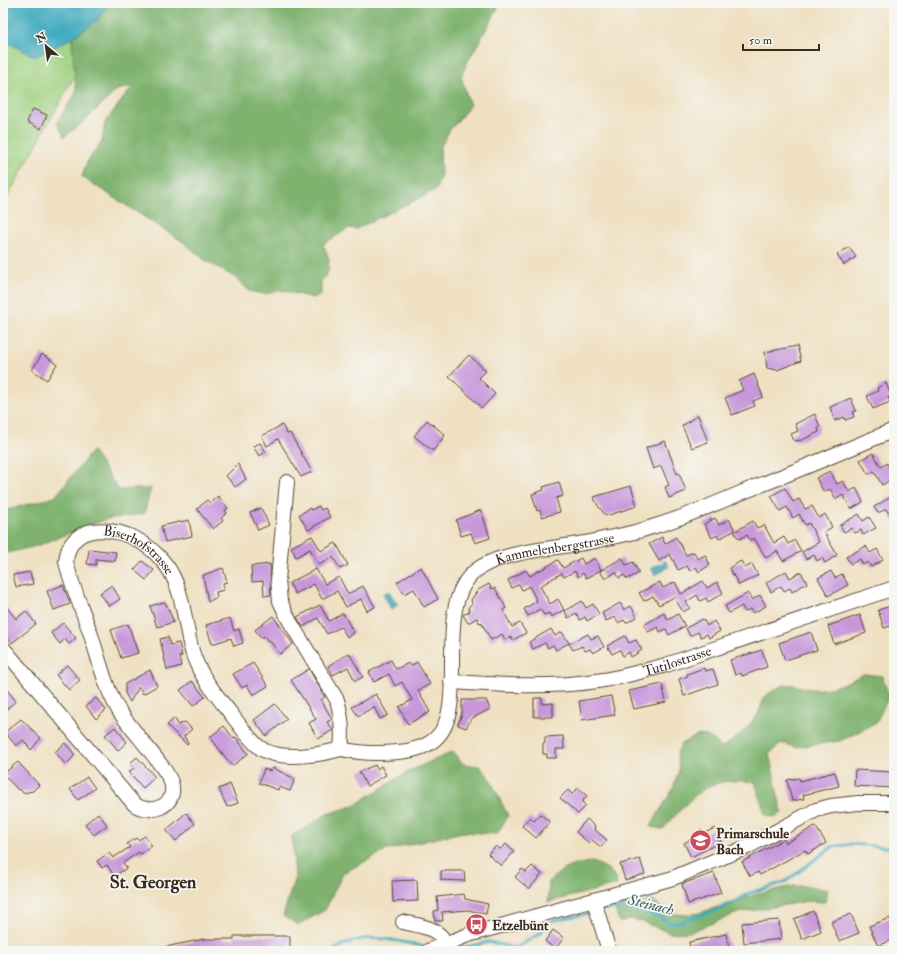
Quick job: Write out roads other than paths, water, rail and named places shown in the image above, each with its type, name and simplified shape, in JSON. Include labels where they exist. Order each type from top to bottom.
[{"type":"street","name":"Kammelenbergstrasse","points":[[341,749],[352,752],[392,752],[415,750],[430,743],[440,734],[447,720],[451,682],[455,606],[461,588],[468,579],[488,563],[505,557],[587,543],[652,528],[894,430]]},
{"type":"street","points":[[287,482],[278,580],[280,601],[289,620],[337,700],[343,728],[341,749]]},
{"type":"street","name":"Biserhofstrasse","points":[[3,648],[134,804],[141,809],[150,810],[166,805],[172,794],[172,783],[166,773],[132,731],[117,708],[66,562],[70,545],[81,535],[93,531],[116,532],[131,537],[149,547],[166,566],[178,589],[192,652],[199,670],[260,748],[286,756],[330,752],[341,749]]},
{"type":"street","name":"Tutilostrasse","points":[[451,682],[495,685],[554,685],[598,681],[628,675],[666,665],[894,588]]},
{"type":"street","points":[[428,951],[506,924],[597,910],[710,864],[747,847],[816,810],[831,806],[858,803],[894,803]]},
{"type":"street","points":[[597,910],[609,951]]},
{"type":"street","points":[[403,922],[438,932],[443,936],[445,944]]},
{"type":"water","points":[[3,3],[108,3],[97,20],[72,38],[35,57],[3,40]]},
{"type":"water","points":[[666,561],[669,567],[655,575],[651,568]]},
{"type":"water","points":[[389,591],[398,605],[391,609],[383,594]]},
{"type":"waterway","name":"Steinach","points":[[601,910],[615,908],[634,909],[655,915],[671,923],[680,922],[723,908],[750,893],[785,882],[832,847],[852,844],[894,848]]},
{"type":"waterway","name":"Steinach","points":[[451,948],[462,948],[489,942],[516,948],[539,934],[551,921],[594,912]]},
{"type":"waterway","name":"Steinach","points":[[333,951],[354,941],[376,938],[421,946]]},
{"type":"place","name":"Primarschule Bach","points":[[700,841]]},
{"type":"place","name":"Etzelbünt","points":[[477,925]]},
{"type":"district","name":"St. Georgen","points":[[153,882]]}]
